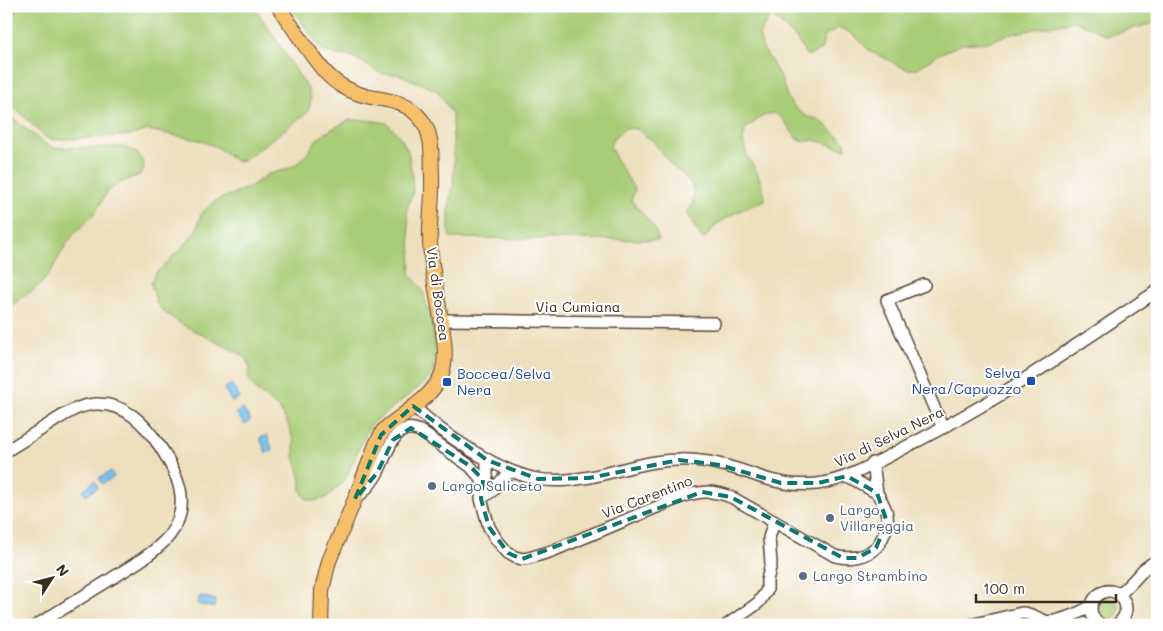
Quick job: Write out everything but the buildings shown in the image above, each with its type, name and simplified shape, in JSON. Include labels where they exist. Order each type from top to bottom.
[{"type":"main road","name":"Via di Boccea","points":[[278,6],[321,68],[330,77],[340,85],[364,96],[404,105],[415,112],[425,125],[431,140],[430,242],[445,349],[442,371],[434,388],[388,426],[381,435],[356,499],[328,561],[322,590],[322,625]]},
{"type":"street","points":[[924,285],[887,300],[943,428]]},
{"type":"street","name":"Via di Selva Nera","points":[[413,406],[448,434],[487,460],[510,471],[538,479],[567,480],[589,478],[631,467],[679,460],[720,465],[781,483],[818,484],[847,476],[943,428],[1016,385],[1157,291]]},
{"type":"street","name":"Via Cumiana","points":[[441,320],[714,323]]},
{"type":"street","points":[[6,452],[73,410],[93,404],[108,405],[128,412],[147,428],[170,462],[177,476],[180,490],[181,504],[177,522],[160,545],[131,566],[37,625]]},
{"type":"street","points":[[356,499],[373,479],[393,440],[400,432],[411,428],[420,431],[470,466],[484,482]]},
{"type":"street","name":"Via Carentino","points":[[487,460],[487,476],[482,485],[481,499],[489,527],[508,553],[522,559],[552,551],[681,497],[710,491],[724,494],[835,556],[857,558],[876,548],[887,528],[886,510],[877,493],[873,463]]},
{"type":"street","points":[[481,499],[493,490],[510,471]]},
{"type":"street","points":[[847,476],[877,493]]},
{"type":"street","points":[[727,625],[759,602],[767,590],[771,563],[769,538],[774,521]]},
{"type":"street","points":[[1119,595],[1144,569],[1157,560]]},
{"type":"street","points":[[970,625],[1022,613],[1050,622],[1085,610],[1091,606],[1100,594],[1110,592],[1119,595],[1126,604],[1125,615],[1116,625]]},
{"type":"street","points":[[1091,606],[1094,623]]},
{"type":"highlighted area","points":[[413,406],[487,460],[538,479],[589,478],[679,460],[720,465],[781,483],[818,483],[847,476],[877,493],[887,522],[876,548],[857,558],[843,558],[731,497],[702,492],[522,559],[508,553],[489,527],[481,499],[483,480],[470,466],[411,428],[393,440],[377,473],[355,499],[381,435]]},
{"type":"green space","points":[[17,6],[68,6],[74,11],[79,6],[254,6],[308,89],[311,100],[308,112],[244,160],[236,161],[217,147],[198,140],[148,130],[133,135],[54,140],[45,137],[6,99],[6,46]]},
{"type":"green space","points":[[290,6],[1157,6],[1157,22],[1107,36],[1073,21],[1006,35],[988,42],[962,44],[939,54],[916,69],[906,69],[870,51],[854,35],[839,27],[825,36],[821,50],[807,56],[796,38],[771,15],[759,35],[763,49],[781,78],[788,99],[795,108],[807,117],[818,119],[845,142],[846,149],[814,140],[805,142],[797,139],[782,118],[774,113],[763,116],[745,129],[743,141],[747,156],[756,170],[764,191],[765,200],[737,212],[717,224],[703,240],[687,211],[692,205],[694,191],[691,184],[685,176],[673,167],[653,141],[637,129],[626,128],[613,138],[610,147],[635,190],[631,200],[654,227],[659,240],[451,238],[449,234],[449,205],[453,187],[454,165],[452,114],[438,91],[398,74],[382,74],[351,56],[335,55],[322,50]]},
{"type":"green space","points":[[782,6],[804,6],[797,12],[788,14]]},
{"type":"green space","points":[[6,113],[45,144],[54,148],[124,147],[136,152],[142,160],[144,167],[142,173],[118,184],[107,192],[93,216],[74,234],[64,248],[43,282],[6,309]]},
{"type":"green space","points":[[349,120],[387,123],[401,138],[408,151],[413,192],[407,209],[411,253],[410,274],[422,289],[432,322],[435,346],[433,372],[426,382],[372,423],[345,480],[326,498],[313,501],[305,498],[301,490],[300,475],[294,457],[294,441],[287,422],[280,410],[256,390],[248,377],[250,368],[244,356],[181,324],[163,311],[157,304],[151,283],[155,274],[189,240],[197,228],[201,214],[215,201],[250,187],[268,174],[285,170],[299,163],[316,140]]},
{"type":"green space","points":[[1105,599],[1113,599],[1119,605],[1119,613],[1113,619],[1105,619],[1099,613],[1099,605]]},
{"type":"water","points":[[231,384],[240,397],[232,402],[224,389]]},
{"type":"water","points":[[242,408],[251,420],[245,425],[236,413]]},
{"type":"water","points":[[267,435],[273,451],[266,453],[260,438]]},
{"type":"water","points":[[111,471],[114,477],[102,484],[99,478]]},
{"type":"water","points":[[95,481],[98,487],[86,495],[83,490]]},
{"type":"water","points":[[200,596],[216,600],[214,608],[197,604]]},
{"type":"place","name":"Selva Nera/Capuozzo","points":[[1031,381]]},
{"type":"place","name":"Boccea/Selva Nera","points":[[447,382]]},
{"type":"place","name":"Largo Saliceto","points":[[432,486]]},
{"type":"place","name":"Largo Villareggia","points":[[830,518]]},
{"type":"place","name":"Largo Strambino","points":[[803,576]]}]
